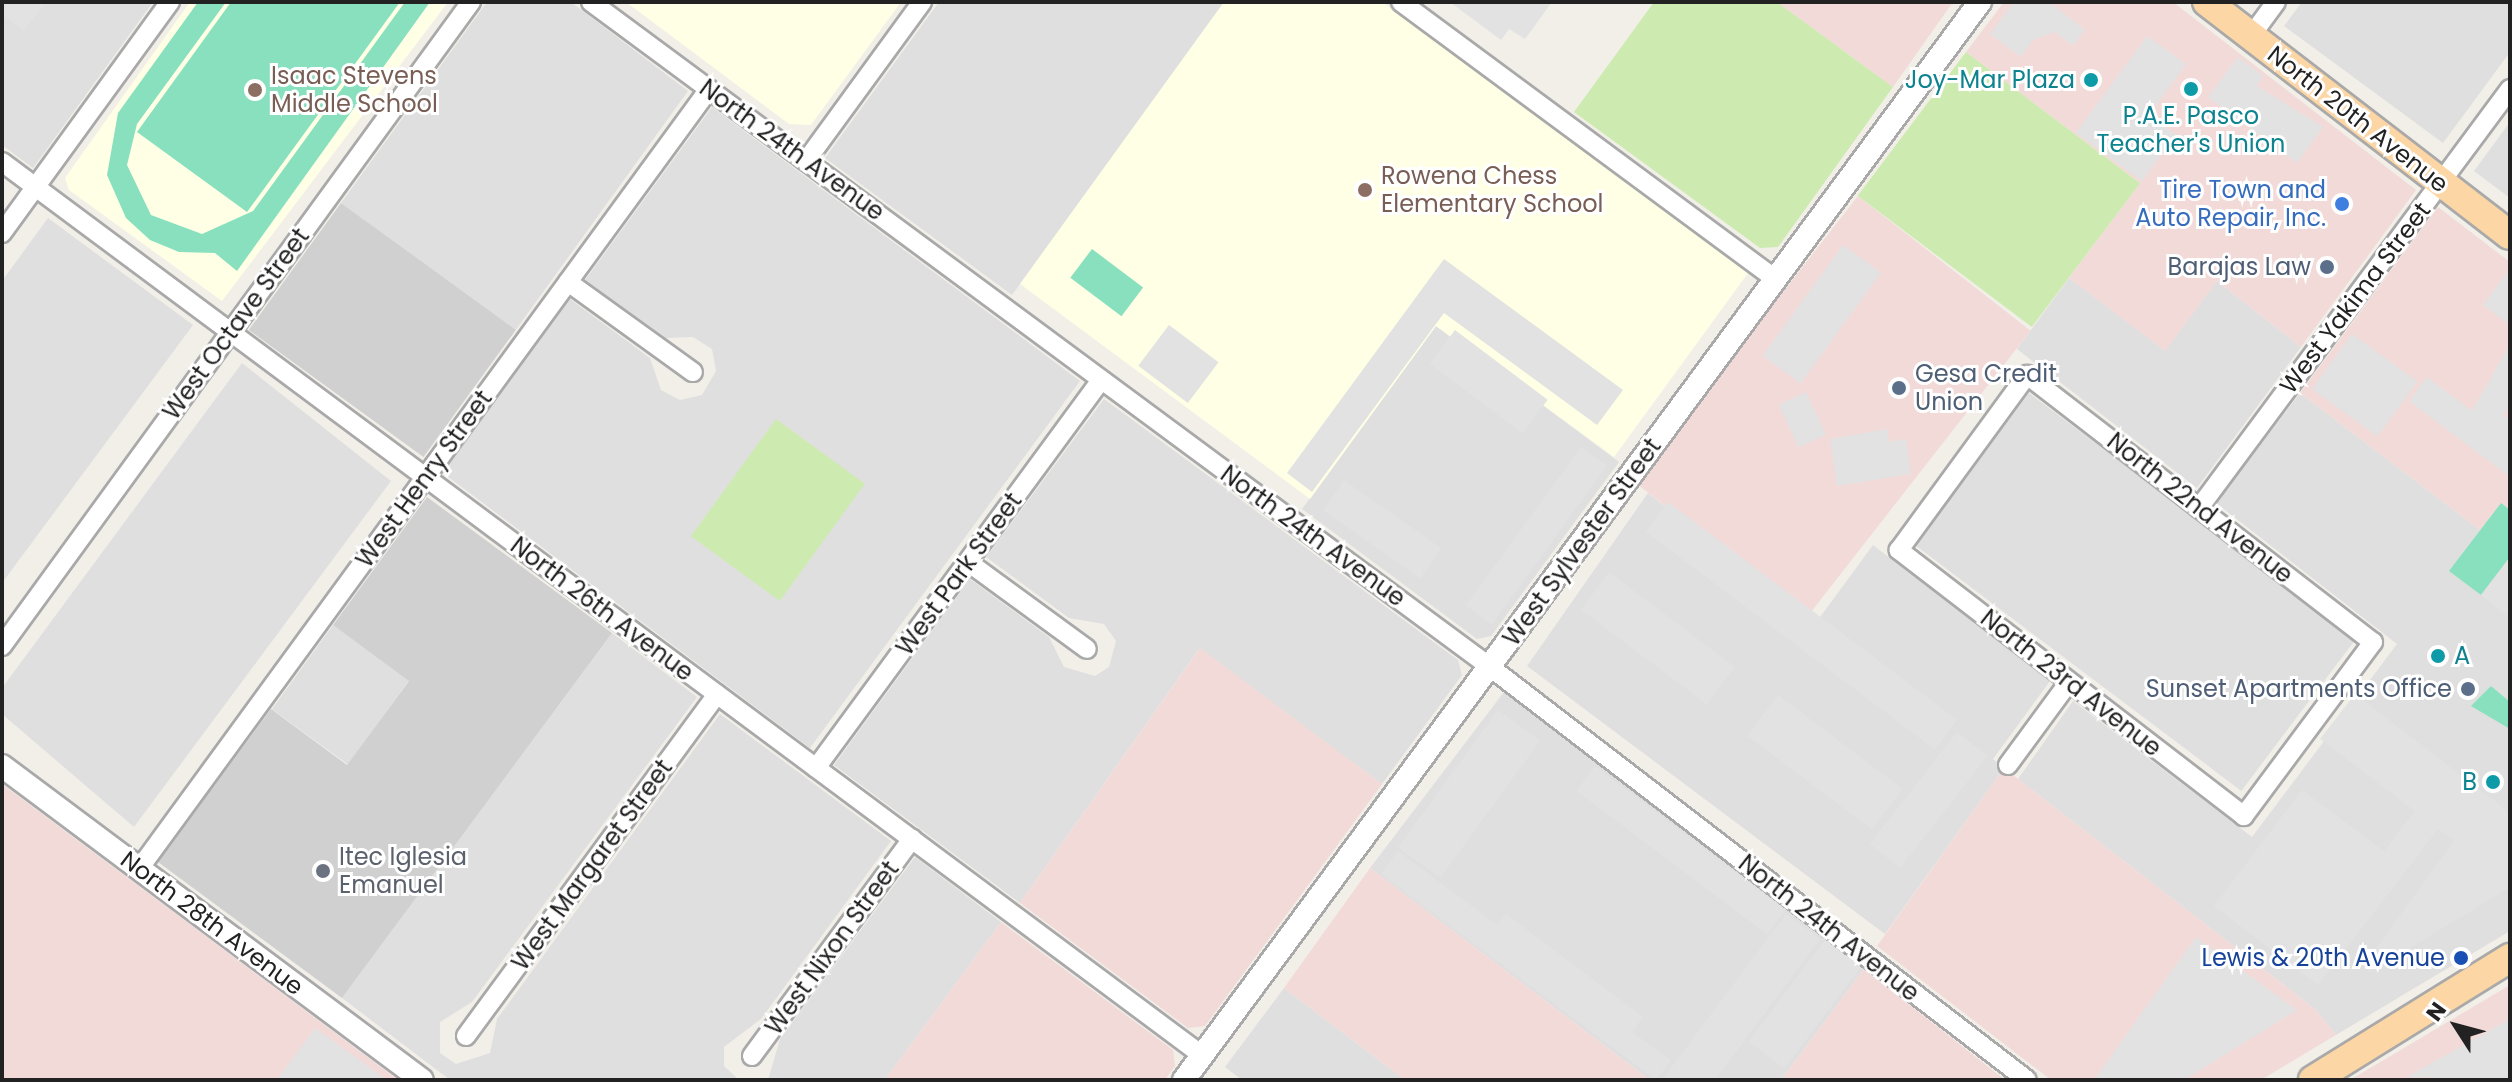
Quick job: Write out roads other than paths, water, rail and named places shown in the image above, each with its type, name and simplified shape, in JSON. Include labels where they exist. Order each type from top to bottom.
[{"type":"main road","name":"North 20th Avenue","points":[[2207,2],[2510,235]]},
{"type":"main road","points":[[2313,1080],[2510,958]]},
{"type":"street","points":[[2,233],[170,2]]},
{"type":"street","name":"West Octave Street","points":[[2,646],[471,2]]},
{"type":"street","name":"North 24th Avenue","points":[[591,2],[1490,667],[2027,1080]]},
{"type":"street","points":[[806,161],[922,2]]},
{"type":"street","points":[[1401,2],[1776,279]]},
{"type":"street","name":"West Sylvester Street","points":[[1184,1080],[1980,2]]},
{"type":"street","points":[[2251,36],[2276,2]]},
{"type":"street","name":"West Henry Street","points":[[139,869],[709,89]]},
{"type":"street","name":"West Yakima Street","points":[[2199,508],[2510,89]]},
{"type":"street","name":"North 26th Avenue","points":[[2,162],[1202,1055]]},
{"type":"street","points":[[568,282],[693,372]]},
{"type":"street","name":"North 22nd Avenue","points":[[1899,550],[2027,375],[2373,642],[2244,816]]},
{"type":"street","name":"West Park Street","points":[[816,768],[1101,380]]},
{"type":"street","name":"North 23rd Avenue","points":[[1899,550],[2244,816]]},
{"type":"street","points":[[968,562],[1087,649]]},
{"type":"street","points":[[2008,765],[2069,682]]},
{"type":"street","name":"West Margaret Street","points":[[466,1036],[717,694]]},
{"type":"street","name":"North 28th Avenue","points":[[2,766],[422,1080]]},
{"type":"street","name":"West Nixon Street","points":[[752,1056],[912,839]]},
{"type":"place","name":"Joy-Mar Plaza","points":[[2091,80]]},
{"type":"place","name":"P.A.E. Pasco Teacher's Union","points":[[2191,89]]},
{"type":"place","name":"Isaac Stevens Middle School","points":[[255,90]]},
{"type":"place","name":"Rowena Chess Elementary School","points":[[1365,190]]},
{"type":"place","name":"Tire Town and Auto Repair, Inc.","points":[[2342,204]]},
{"type":"place","name":"Barajas Law","points":[[2327,267]]},
{"type":"place","name":"Gesa Credit Union","points":[[1899,388]]},
{"type":"place","name":"A","points":[[2438,656]]},
{"type":"place","name":"Sunset Apartments Office","points":[[2468,689]]},
{"type":"place","name":"B","points":[[2493,782]]},
{"type":"place","name":"Itec Iglesia Emanuel","points":[[323,871]]},
{"type":"place","name":"Lewis & 20th Avenue","points":[[2461,958]]}]
